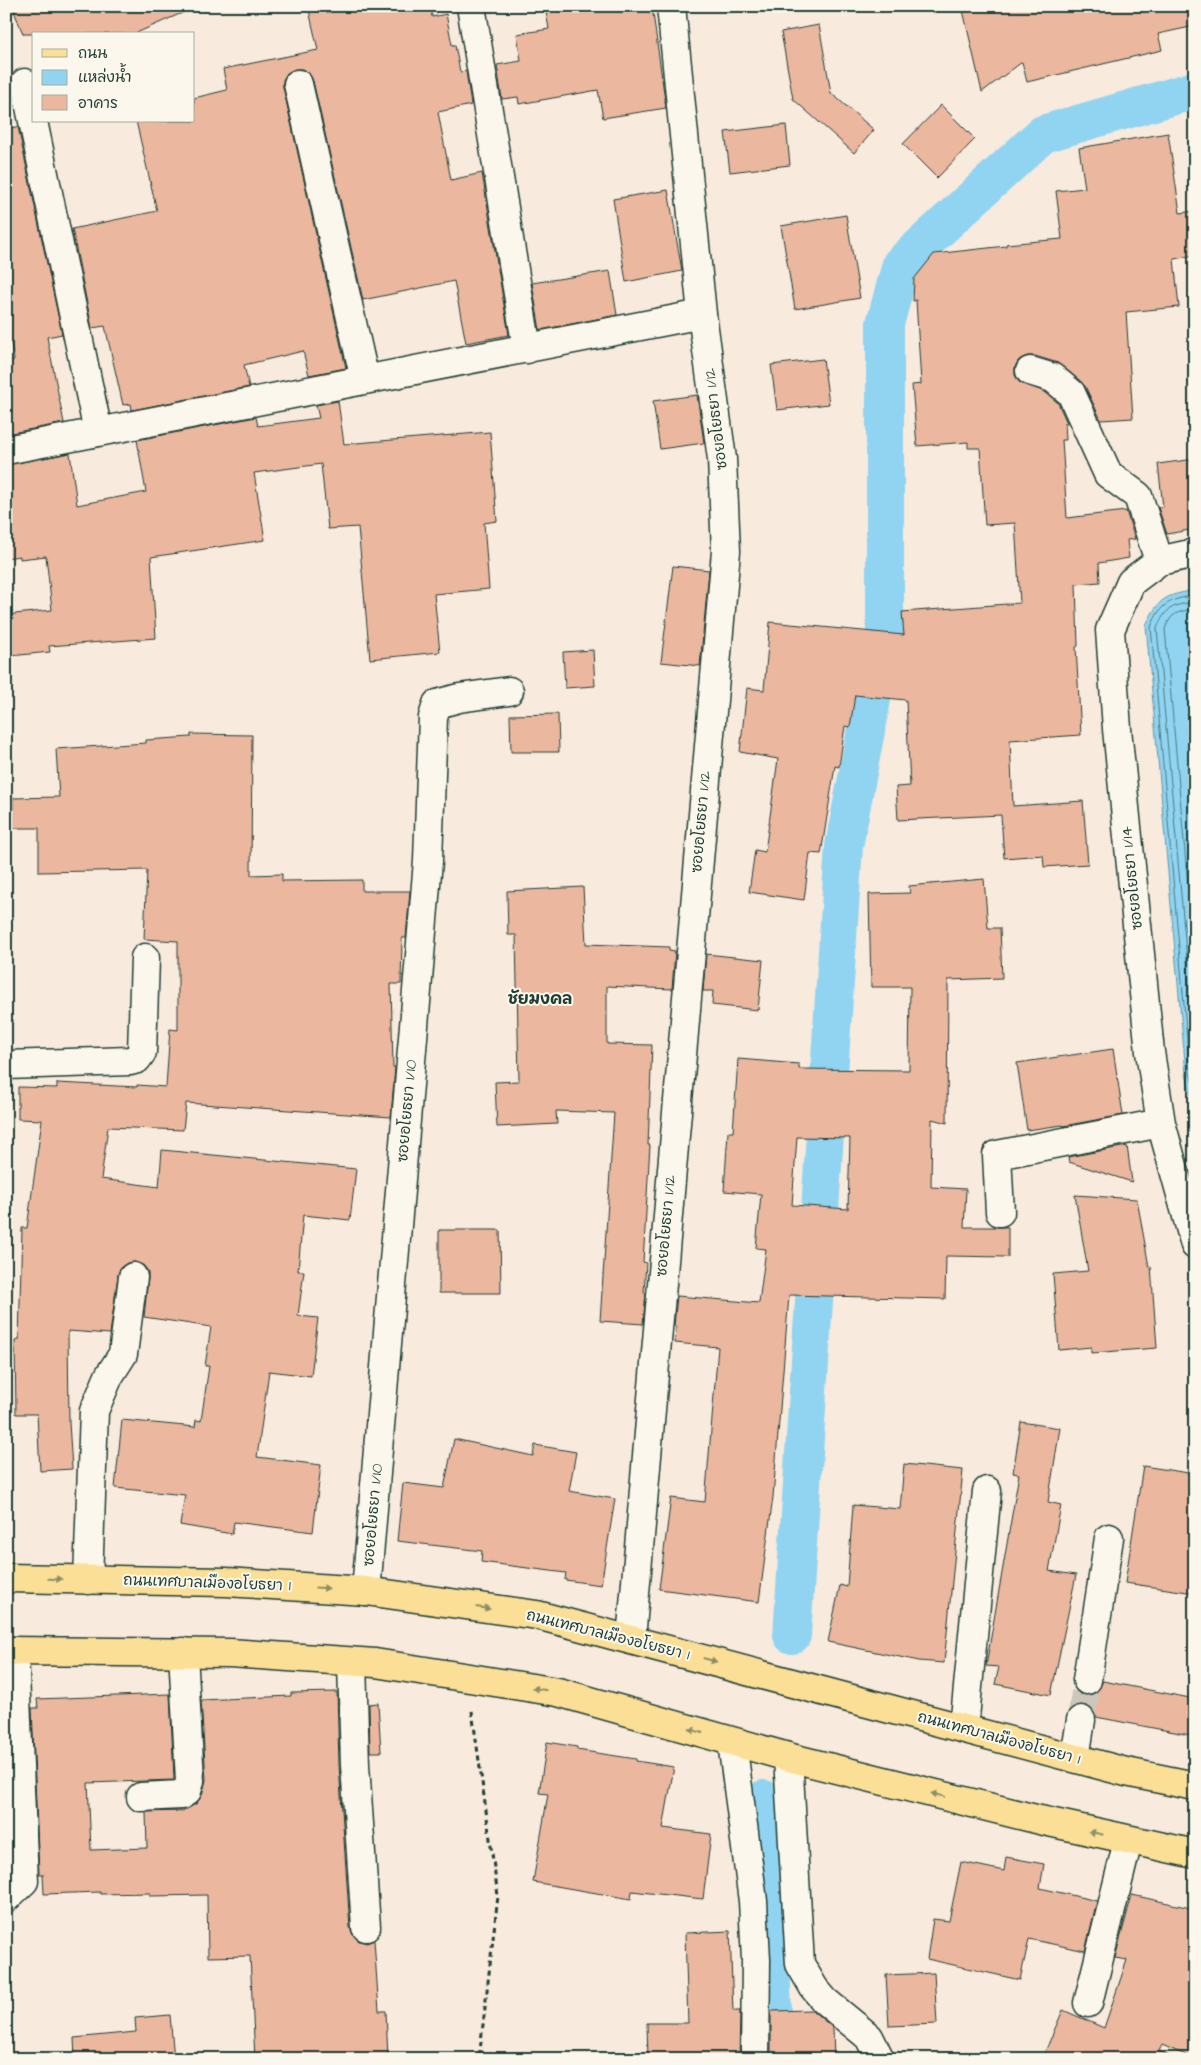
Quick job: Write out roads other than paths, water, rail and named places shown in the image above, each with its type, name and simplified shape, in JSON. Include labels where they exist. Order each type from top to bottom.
[{"type":"main road","name":"ถนนเทศบาลเมืองอโยธยา 1","points":[[6,1578],[226,1582],[366,1591],[538,1615],[1126,1772],[1195,1786]]},
{"type":"main road","points":[[10,1651],[230,1653],[352,1662],[558,1692],[788,1757],[1128,1840],[1195,1854]]},
{"type":"street","points":[[471,6],[527,348]]},
{"type":"street","name":"ซอยอโยธยา 1/12","points":[[631,1639],[726,551],[722,458],[702,314],[671,6]]},
{"type":"street","points":[[25,83],[32,116]]},
{"type":"street","points":[[298,84],[365,380]]},
{"type":"street","points":[[33,122],[98,432]]},
{"type":"street","points":[[6,450],[702,314]]},
{"type":"street","points":[[1030,371],[1053,378],[1071,393],[1108,474],[1138,496],[1159,561]]},
{"type":"street","name":"ซอยอโยธยา 1/14","points":[[1195,553],[1159,561],[1131,582],[1110,630],[1117,729],[1148,1034],[1162,1123],[1195,1245]]},
{"type":"street","name":"ซอยอโยธยา 1/10","points":[[366,1591],[428,861],[433,717],[437,704],[459,698],[509,691]]},
{"type":"street","points":[[6,1065],[130,1061],[137,1059],[142,1052],[145,958]]},
{"type":"street","points":[[1000,1212],[997,1155],[1162,1123]]},
{"type":"street","points":[[88,1580],[94,1411],[109,1376],[123,1354],[133,1277]]},
{"type":"street","points":[[964,1728],[988,1491]]},
{"type":"street","points":[[1087,1680],[1108,1538]]},
{"type":"street","points":[[6,1898],[24,1881],[10,1651]]},
{"type":"street","points":[[140,1797],[181,1795],[187,1791],[190,1781],[183,1652]]},
{"type":"street","points":[[352,1662],[355,1764],[366,1927]]},
{"type":"street","points":[[1076,1758],[1081,1720]]},
{"type":"street","points":[[732,1742],[753,1901],[756,1960],[755,2059]]},
{"type":"street","points":[[788,1757],[800,1964],[814,1988],[825,2001],[869,2037],[880,2059]]},
{"type":"street","points":[[1088,2002],[1128,1840]]},
{"type":"water","points":[[1195,590],[1195,1113],[1186,1074],[1146,625],[1159,603],[1164,599]]},
{"type":"waterway","points":[[792,1635],[844,846],[885,631],[885,324],[901,264],[1043,134],[1195,90]]},
{"type":"waterway","points":[[764,1799],[775,2059]]},
{"type":"tunnel","points":[[1081,1720],[1087,1680]]},
{"type":"district","name":"ชัยมงคล","points":[[540,999]]}]
